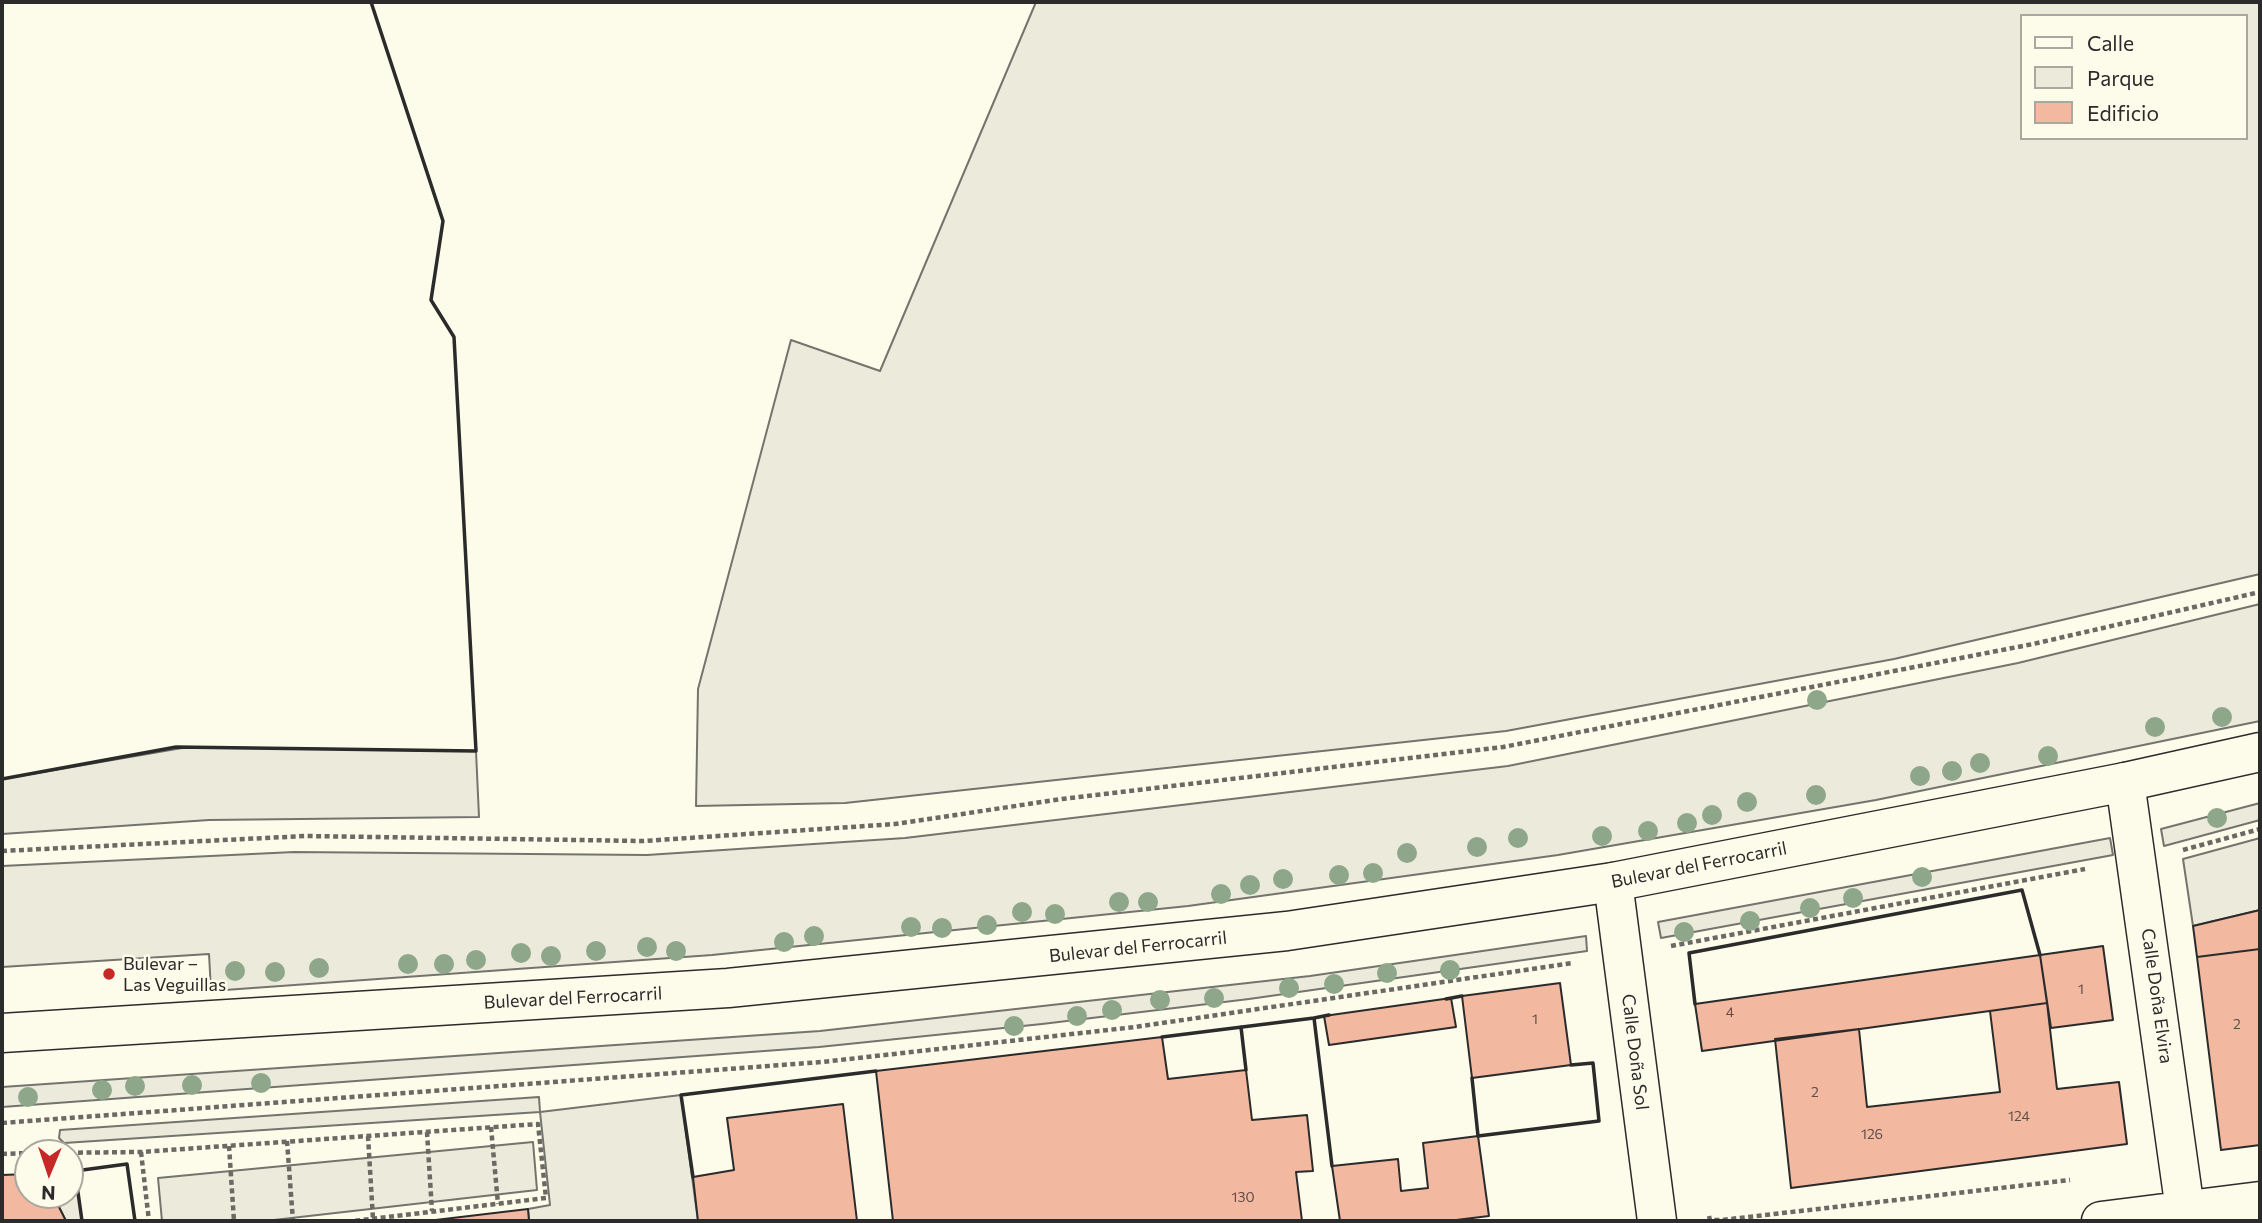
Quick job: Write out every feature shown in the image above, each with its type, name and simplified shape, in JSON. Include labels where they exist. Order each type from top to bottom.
[{"type":"main road","name":"Bulevar del Ferrocarril","points":[[2,1033],[728,988],[1287,931],[1614,882],[2125,782],[2260,752]]},
{"type":"main road","name":"Calle Doña Elvira","points":[[2125,782],[2185,1210]]},
{"type":"main road","name":"Calle Doña Sol","points":[[1614,882],[1657,1221]]},
{"type":"main road","points":[[2101,1221],[2260,1201]]},
{"type":"path","points":[[2,851],[305,835],[644,841],[895,824],[1062,799],[1503,747],[2033,644],[2260,592]]},
{"type":"path","points":[[2,1123],[835,1060],[1148,1025],[1670,946],[2138,860],[2260,829]]},
{"type":"path","points":[[1670,946],[1672,960]]},
{"type":"path","points":[[84,1153],[141,1152],[538,1124],[546,1198],[354,1221]]},
{"type":"path","points":[[491,1127],[498,1204]]},
{"type":"path","points":[[427,1131],[432,1211]]},
{"type":"path","points":[[368,1136],[373,1219]]},
{"type":"path","points":[[288,1141],[293,1221]]},
{"type":"path","points":[[229,1146],[234,1221]]},
{"type":"path","points":[[141,1152],[149,1221]]},
{"type":"path","points":[[1707,1212],[1710,1220],[1722,1220],[2078,1179]]},
{"type":"green space","points":[[1036,2],[2260,2],[2260,574],[1894,659],[1506,731],[845,803],[696,806],[698,689],[791,340],[880,371]]},
{"type":"green space","points":[[2260,604],[2260,721],[1876,800],[1558,855],[1188,906],[712,955],[211,991],[209,954],[2,967],[2,866],[294,852],[647,855],[905,838],[1508,766],[2018,663]]},
{"type":"green space","points":[[188,747],[476,751],[479,817],[209,820],[2,834],[2,779]]},
{"type":"green space","points":[[2260,803],[2260,820],[2164,846],[2161,829]]},
{"type":"green space","points":[[2110,838],[2113,855],[1661,938],[1658,922]]},
{"type":"green space","points":[[2260,838],[2260,910],[2193,926],[2183,859]]},
{"type":"green space","points":[[1586,936],[1587,951],[1249,999],[1042,1024],[819,1047],[2,1107],[2,1087],[820,1031],[1310,976]]},
{"type":"green space","points":[[539,1097],[540,1112],[84,1142],[84,1139],[60,1139],[60,1130]]},
{"type":"green space","points":[[533,1142],[537,1190],[265,1221],[162,1221],[158,1178]]},
{"type":"green space","points":[[60,1209],[80,1209],[82,1221],[66,1221]]},
{"type":"shaded area","points":[[681,1095],[698,1221],[529,1221],[528,1209],[550,1205],[540,1112]]},
{"type":"building","points":[[2260,910],[2260,949],[2197,957],[2193,926]]},
{"type":"building","points":[[2103,946],[2113,1020],[2051,1028],[2040,955]]},
{"type":"building","points":[[2260,949],[2260,1145],[2221,1150],[2197,957]]},
{"type":"building","points":[[2040,955],[2047,1003],[1702,1051],[1695,1004]]},
{"type":"building","points":[[1560,983],[1571,1065],[1472,1078],[1462,996]]},
{"type":"building","points":[[1451,998],[1456,1027],[1329,1045],[1324,1016]]},
{"type":"building","points":[[2047,1003],[2057,1089],[2119,1082],[2127,1144],[1791,1188],[1775,1039],[1859,1029],[1867,1107],[2000,1092],[1990,1011]]},
{"type":"building","points":[[1162,1037],[1168,1079],[1246,1070],[1252,1120],[1307,1115],[1313,1171],[1296,1172],[1302,1221],[893,1221],[876,1071]]},
{"type":"building","points":[[843,1104],[857,1221],[698,1221],[693,1177],[734,1170],[727,1118]]},
{"type":"building","points":[[1478,1136],[1489,1216],[1448,1221],[1340,1221],[1332,1166],[1398,1159],[1401,1191],[1428,1188],[1423,1143]]},
{"type":"building","points":[[2,1175],[14,1175],[14,1209],[60,1209],[66,1221],[2,1221]]},
{"type":"building","points":[[528,1209],[529,1221],[427,1221]]},
{"type":"wall","points":[[2,779],[176,747],[476,751],[454,337],[431,300],[443,221],[371,2]]},
{"type":"wall","points":[[1695,1004],[1689,953],[2022,890],[2040,955]]},
{"type":"wall","points":[[1446,999],[1462,996]]},
{"type":"wall","points":[[1329,1015],[1314,1018],[1332,1166]]},
{"type":"wall","points":[[1162,1037],[1314,1018]]},
{"type":"wall","points":[[1241,1027],[1246,1070]]},
{"type":"wall","points":[[1472,1078],[1478,1136],[1599,1121],[1593,1063],[1571,1065]]},
{"type":"wall","points":[[693,1177],[681,1095],[876,1071]]},
{"type":"wall","points":[[82,1221],[75,1171],[127,1164],[135,1221]]},
{"type":"place","name":"Bulevar – Las Veguillas","points":[[109,974]]}]
